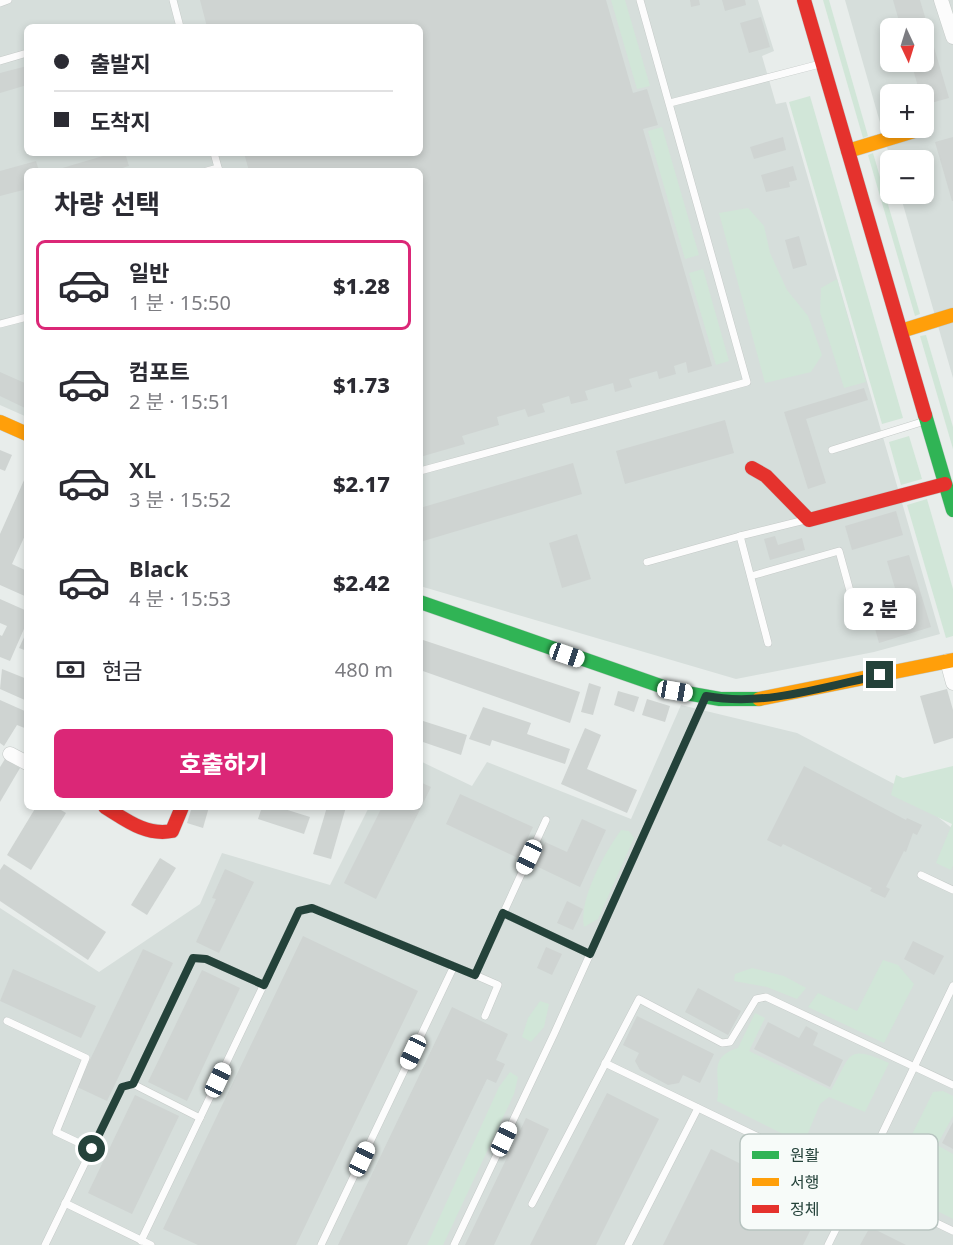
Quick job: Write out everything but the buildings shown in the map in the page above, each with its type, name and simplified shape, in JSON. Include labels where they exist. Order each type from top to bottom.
[{"type":"main road","points":[[804,0],[953,510]]},
{"type":"main road","points":[[848,151],[889,138]]},
{"type":"main road","points":[[901,331],[953,315]]},
{"type":"main road","points":[[0,422],[24,433]]},
{"type":"main road","points":[[752,468],[766,476],[808,519],[945,484]]},
{"type":"main road","points":[[423,603],[664,688],[720,699],[767,699],[950,660]]},
{"type":"main road","points":[[110,810],[146,830],[163,834],[172,831],[181,810]]},
{"type":"street","points":[[941,0],[953,37]]},
{"type":"street","points":[[950,660],[953,683]]},
{"type":"street","points":[[10,754],[24,761]]},
{"type":"lane","points":[[0,3],[9,0]]},
{"type":"lane","points":[[172,0],[179,24]]},
{"type":"lane","points":[[423,470],[747,382],[640,0]]},
{"type":"lane","points":[[0,61],[24,54]]},
{"type":"lane","points":[[670,104],[823,64]]},
{"type":"lane","points":[[0,324],[24,318]]},
{"type":"lane","points":[[832,450],[927,421]]},
{"type":"lane","points":[[647,562],[808,519]]},
{"type":"lane","points":[[740,536],[768,643]]},
{"type":"lane","points":[[751,576],[839,551],[858,620]]},
{"type":"lane","points":[[454,1245],[590,954],[706,696]]},
{"type":"lane","points":[[475,975],[546,820]]},
{"type":"lane","points":[[921,875],[953,890]]},
{"type":"lane","points":[[141,1241],[299,911],[312,908],[498,985],[485,1016]]},
{"type":"lane","points":[[503,913],[590,954]]},
{"type":"lane","points":[[133,1084],[193,958],[206,959],[264,985]]},
{"type":"lane","points":[[321,1245],[454,966]]},
{"type":"lane","points":[[882,1134],[953,986]]},
{"type":"lane","points":[[532,1204],[639,999],[722,1043],[730,1042],[756,999],[766,997],[953,1085]]},
{"type":"lane","points":[[7,1022],[86,1058],[56,1132],[92,1149]]},
{"type":"lane","points":[[605,1063],[752,1134]]},
{"type":"lane","points":[[45,1245],[122,1087],[133,1084],[200,1118]]},
{"type":"lane","points":[[628,1245],[698,1108]]},
{"type":"lane","points":[[65,1203],[151,1245]]},
{"type":"lane","points":[[938,1223],[953,1231]]},
{"type":"lane","points":[[828,1245],[836,1230]]},
{"type":"shaded area","points":[[0,0],[758,0],[774,51],[762,56],[776,104],[786,102],[940,634],[874,652],[736,679],[423,587],[423,168],[24,168],[24,416],[0,405]]},
{"type":"shaded area","points":[[845,0],[953,0],[953,378],[903,204],[934,204],[934,150],[888,150],[884,138],[934,138],[934,84],[880,84],[880,122]]},
{"type":"shaded area","points":[[681,705],[797,733],[900,787],[953,829],[953,1245],[0,1245],[0,908],[99,972],[200,904],[222,853],[330,885],[368,810],[423,810],[423,762],[472,786],[487,762],[631,819]]},
{"type":"green space","points":[[611,0],[625,0],[650,86],[637,89]]},
{"type":"green space","points":[[823,0],[829,0],[868,136],[863,138]]},
{"type":"green space","points":[[810,96],[903,418],[882,424],[789,102]]},
{"type":"green space","points":[[662,127],[699,255],[685,259],[648,131]]},
{"type":"green space","points":[[873,153],[880,177],[880,196],[868,155]]},
{"type":"green space","points":[[882,204],[888,204],[920,314],[915,316]]},
{"type":"green space","points":[[748,208],[764,226],[770,253],[787,290],[808,316],[822,355],[811,372],[765,383],[719,213]]},
{"type":"green space","points":[[703,269],[729,361],[716,365],[689,273]]},
{"type":"green space","points":[[837,279],[866,382],[844,388],[820,312],[821,288]]},
{"type":"green space","points":[[926,335],[953,427],[953,449],[920,336]]},
{"type":"green space","points":[[909,436],[922,479],[901,485],[889,442]]},
{"type":"green space","points":[[927,499],[953,589],[953,636],[946,638],[907,505]]},
{"type":"green space","points":[[953,766],[953,865],[951,870],[936,863],[952,824],[891,795],[896,775],[903,778]]},
{"type":"green space","points":[[621,830],[629,831],[634,838],[598,919],[584,927],[583,916],[589,890],[601,863]]},
{"type":"green space","points":[[883,960],[898,965],[914,984],[884,1043],[808,1007],[818,993],[857,1011]]},
{"type":"green space","points":[[752,968],[784,976],[806,988],[797,999],[767,987],[734,981],[735,974]]},
{"type":"green space","points":[[540,1001],[549,1004],[544,1027],[531,1042],[522,1037],[528,1018]]},
{"type":"green space","points":[[755,1013],[765,1018],[749,1051],[831,1090],[851,1056],[864,1054],[889,1063],[865,1112],[829,1097],[820,1104],[808,1134],[783,1134],[717,1101],[719,1063],[728,1052],[738,1048]]},
{"type":"green space","points":[[510,1072],[518,1077],[514,1094],[443,1245],[427,1245],[499,1087]]},
{"type":"green space","points":[[943,1091],[953,1096],[953,1116],[938,1143],[938,1134],[912,1134],[933,1092]]},
{"type":"green space","points":[[938,1146],[953,1154],[953,1219],[938,1211]]},
{"type":"traffic: fast","points":[[925,415],[953,510]]},
{"type":"traffic: fast","points":[[423,603],[675,691],[720,699],[759,699]]},
{"type":"traffic: slow","points":[[848,151],[891,138]]},
{"type":"traffic: slow","points":[[901,331],[953,315]]},
{"type":"traffic: slow","points":[[0,422],[24,433]]},
{"type":"traffic: slow","points":[[759,699],[953,660]]},
{"type":"traffic: jam","points":[[804,0],[925,415]]},
{"type":"traffic: jam","points":[[752,468],[766,476],[809,520],[945,484]]},
{"type":"traffic: jam","points":[[110,810],[137,826],[163,832],[172,831],[181,810]]},
{"type":"route","points":[[92,1149],[122,1087],[133,1084],[193,958],[206,959],[264,985],[299,911],[312,908],[475,975],[503,913],[590,954],[706,696],[720,699],[767,699],[880,675]]}]
